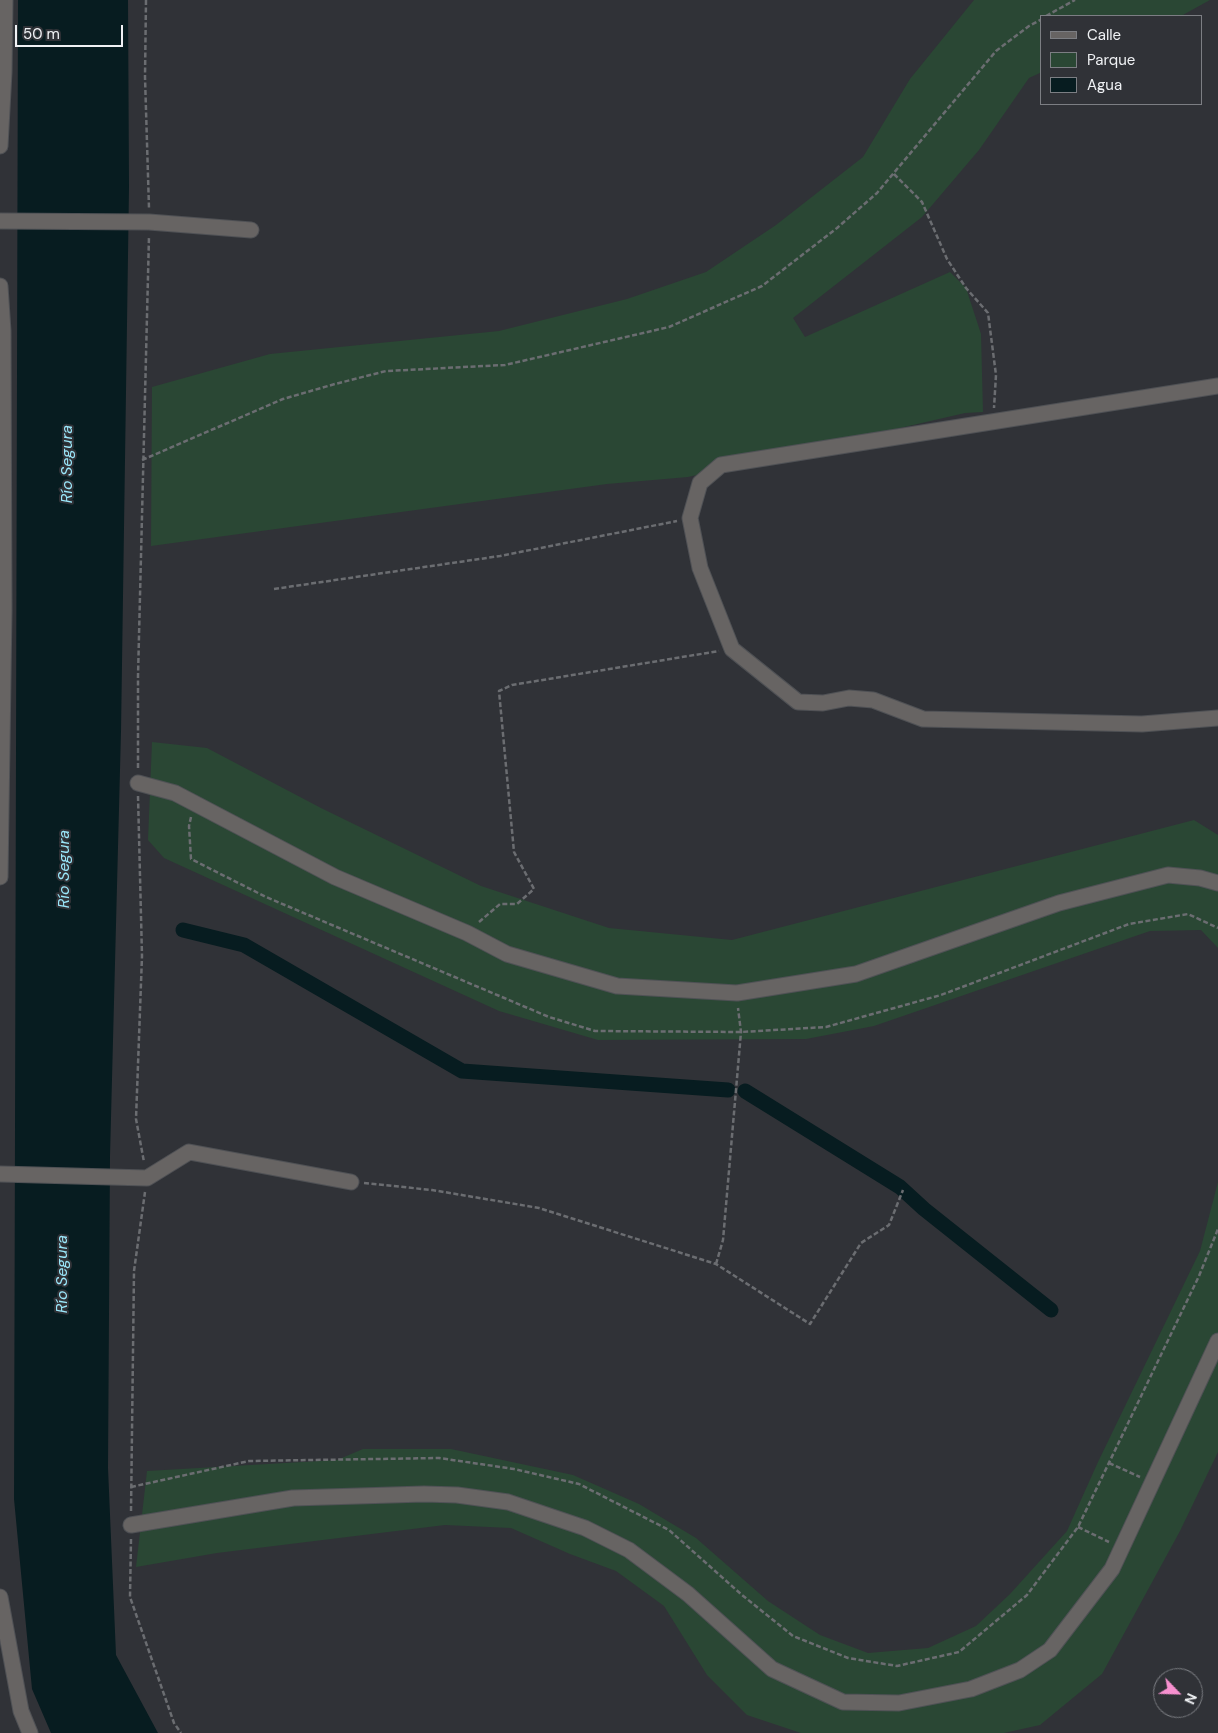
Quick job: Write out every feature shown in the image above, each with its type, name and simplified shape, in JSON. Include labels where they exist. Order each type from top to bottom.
[{"type":"street","points":[[0,146],[5,0]]},
{"type":"street","points":[[0,221],[149,222],[251,230]]},
{"type":"street","points":[[0,286],[3,332],[4,601],[0,877]]},
{"type":"street","points":[[1218,386],[721,465],[700,483],[690,518],[700,568],[732,649],[798,702],[823,703],[850,698],[873,700],[923,719],[1142,724],[1218,718]]},
{"type":"street","points":[[138,783],[175,793],[335,877],[466,933],[507,954],[617,986],[737,993],[856,974],[1059,903],[1168,875],[1200,878],[1218,883]]},
{"type":"street","points":[[0,1174],[147,1178],[188,1152],[352,1182]]},
{"type":"street","points":[[131,1525],[293,1498],[424,1494],[457,1495],[508,1502],[585,1528],[629,1550],[688,1594],[772,1669],[843,1702],[899,1702],[971,1690],[1020,1670],[1050,1650],[1112,1569],[1218,1341]]},
{"type":"street","points":[[0,1597],[21,1711],[30,1733]]},
{"type":"path","points":[[146,0],[145,77],[149,222],[138,666],[138,783],[142,956],[136,1119],[147,1178],[134,1272],[130,1597],[174,1723],[181,1733]]},
{"type":"path","points":[[1048,15],[1075,0]]},
{"type":"path","points":[[142,460],[283,399],[353,379],[386,371],[505,365],[669,327],[762,286],[877,193],[996,51],[1040,20]]},
{"type":"path","points":[[894,174],[922,202],[947,259],[966,288],[988,313],[996,375],[993,422]]},
{"type":"path","points":[[274,589],[500,556],[690,518]]},
{"type":"path","points":[[466,933],[500,904],[517,904],[534,889],[514,852],[499,690],[512,685],[732,649]]},
{"type":"path","points":[[193,802],[190,826],[191,859],[266,898],[549,1017],[595,1031],[741,1032],[826,1027],[941,995],[1129,924],[1188,914],[1218,928]]},
{"type":"path","points":[[716,1264],[723,1240],[741,1032],[737,993]]},
{"type":"path","points":[[352,1182],[432,1190],[539,1208],[716,1264],[810,1324],[861,1243],[889,1225],[903,1190]]},
{"type":"path","points":[[131,1487],[249,1462],[439,1458],[514,1469],[579,1484],[668,1530],[742,1595],[793,1636],[848,1658],[897,1666],[960,1652],[1027,1595],[1078,1527],[1199,1276],[1218,1229]]},
{"type":"path","points":[[1109,1463],[1152,1482]]},
{"type":"path","points":[[1078,1527],[1122,1548]]},
{"type":"green space","points":[[974,0],[1210,0],[1183,15],[1040,15],[1040,73],[1029,78],[979,150],[922,217],[793,318],[805,337],[950,272],[966,288],[981,334],[983,412],[965,413],[688,477],[607,484],[151,546],[152,387],[270,354],[499,331],[627,299],[706,272],[776,225],[863,157],[910,79]]},
{"type":"green space","points":[[152,742],[207,748],[321,808],[481,886],[609,928],[732,940],[1194,820],[1218,835],[1218,948],[1201,930],[1150,931],[874,1026],[806,1039],[598,1040],[499,1011],[164,858],[148,840]]},
{"type":"green space","points":[[1218,1182],[1218,1452],[1180,1531],[1102,1674],[1040,1725],[1004,1733],[801,1733],[747,1715],[707,1675],[664,1606],[616,1571],[570,1554],[511,1528],[445,1525],[217,1553],[136,1567],[147,1471],[337,1460],[363,1449],[451,1449],[573,1475],[639,1504],[696,1538],[768,1601],[820,1635],[868,1653],[928,1648],[976,1626],[1010,1594],[1067,1531],[1098,1462],[1200,1251]]},
{"type":"water","name":"Río Segura","points":[[18,0],[128,0],[129,187],[121,731],[110,1156],[108,1468],[116,1655],[158,1733],[51,1733],[32,1689],[14,1499]]},
{"type":"waterway","points":[[183,930],[244,945],[462,1071],[728,1090]]},
{"type":"waterway","points":[[745,1091],[900,1187],[924,1209],[1051,1310]]}]
